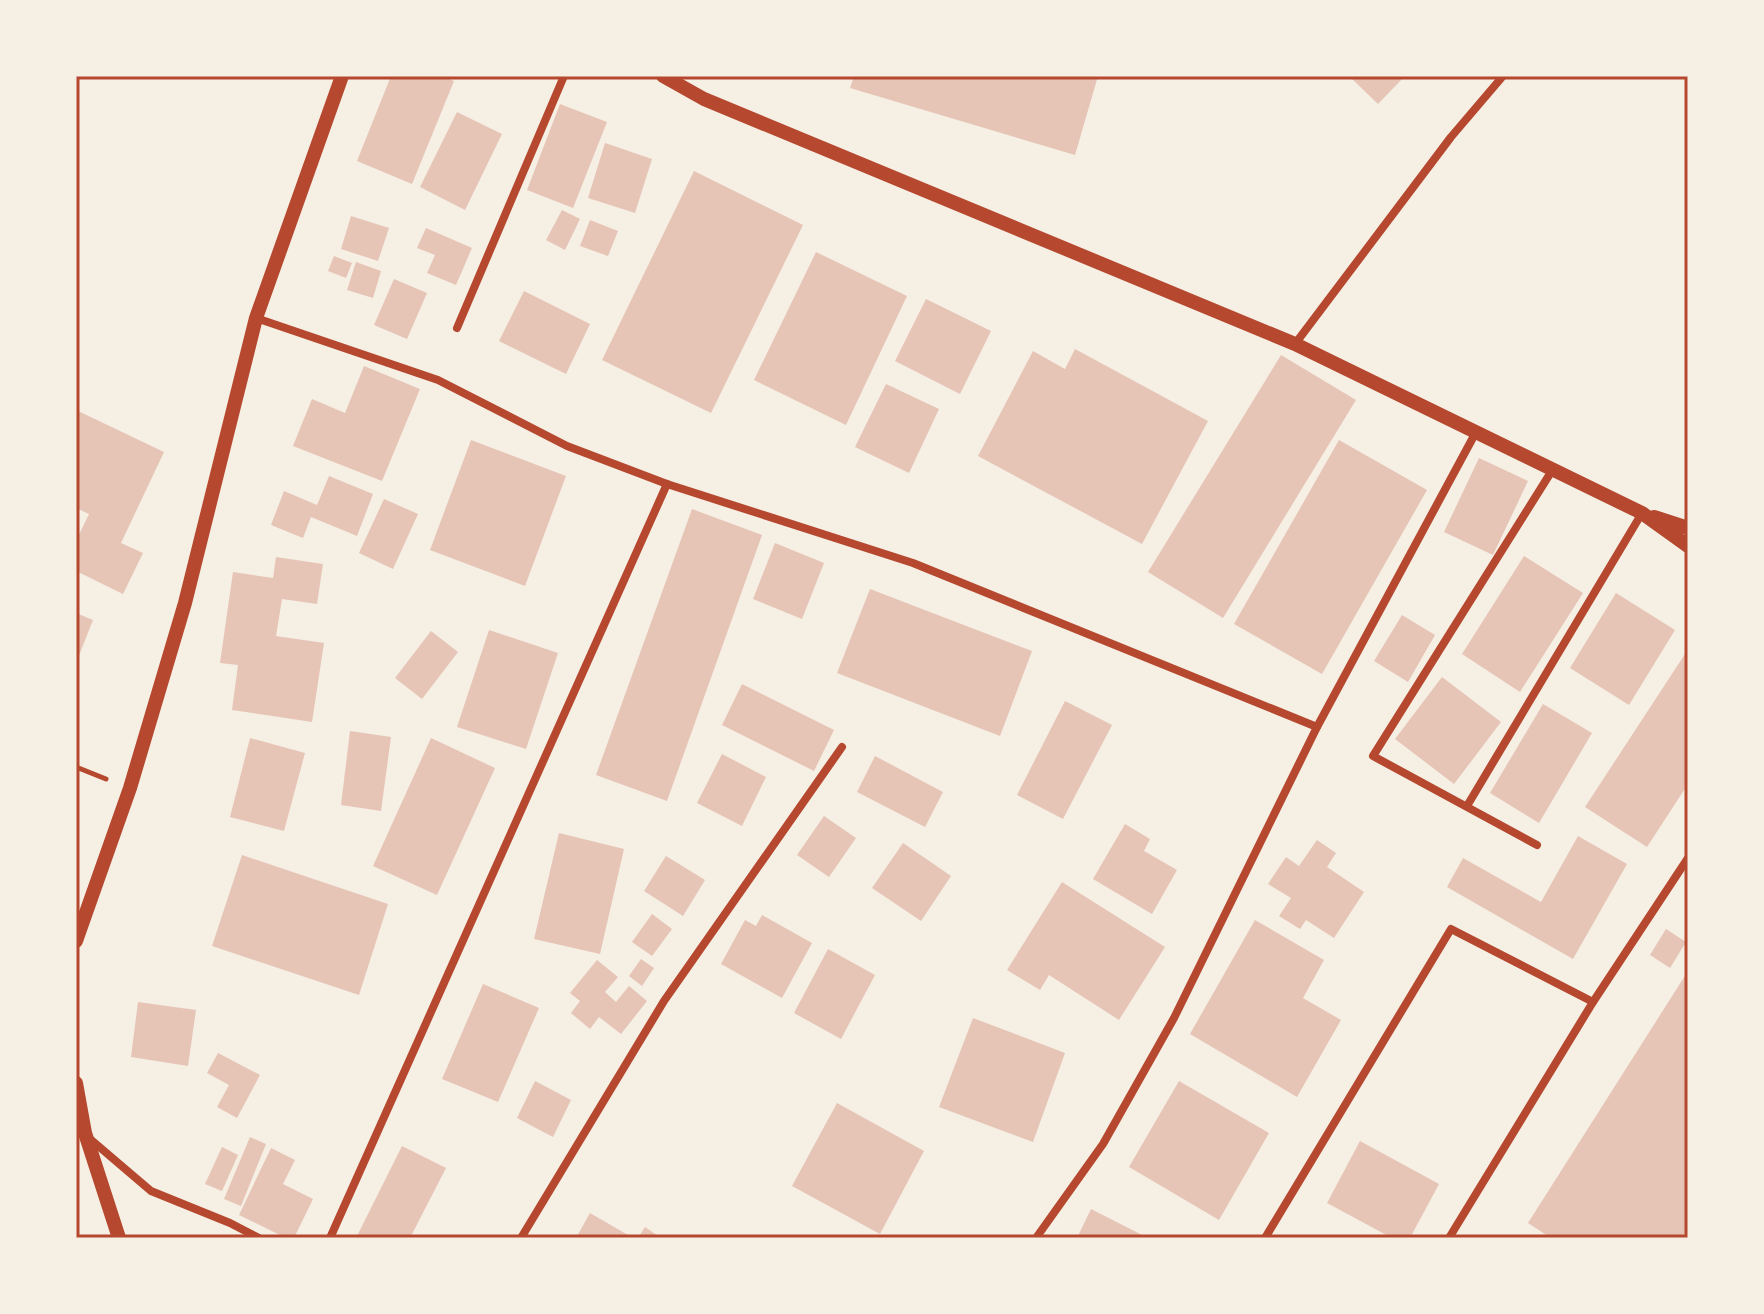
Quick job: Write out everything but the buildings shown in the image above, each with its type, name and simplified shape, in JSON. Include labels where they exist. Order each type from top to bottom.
[{"type":"street","points":[[76,941],[130,788],[185,603],[256,318],[342,76]]},
{"type":"street","points":[[457,328],[564,76]]},
{"type":"street","points":[[663,76],[704,99],[1295,344],[1642,513],[1688,528]]},
{"type":"street","points":[[1295,344],[1451,137],[1503,76]]},
{"type":"street","points":[[256,318],[438,380],[567,446],[667,484],[913,563],[1317,727]]},
{"type":"street","points":[[1036,1238],[1103,1144],[1174,1018],[1317,727],[1476,432]]},
{"type":"street","points":[[1537,845],[1373,756],[1553,469]]},
{"type":"street","points":[[330,1238],[667,484]]},
{"type":"street","points":[[1642,513],[1688,546]]},
{"type":"street","points":[[1467,806],[1642,513]]},
{"type":"street","points":[[521,1238],[664,1001],[842,747]]},
{"type":"street","points":[[1449,1238],[1593,1002],[1688,858]]},
{"type":"street","points":[[1265,1238],[1451,929],[1593,1002]]},
{"type":"street","points":[[76,1083],[80,1130],[119,1238]]},
{"type":"street","points":[[80,1130],[151,1191],[259,1238]]}]
